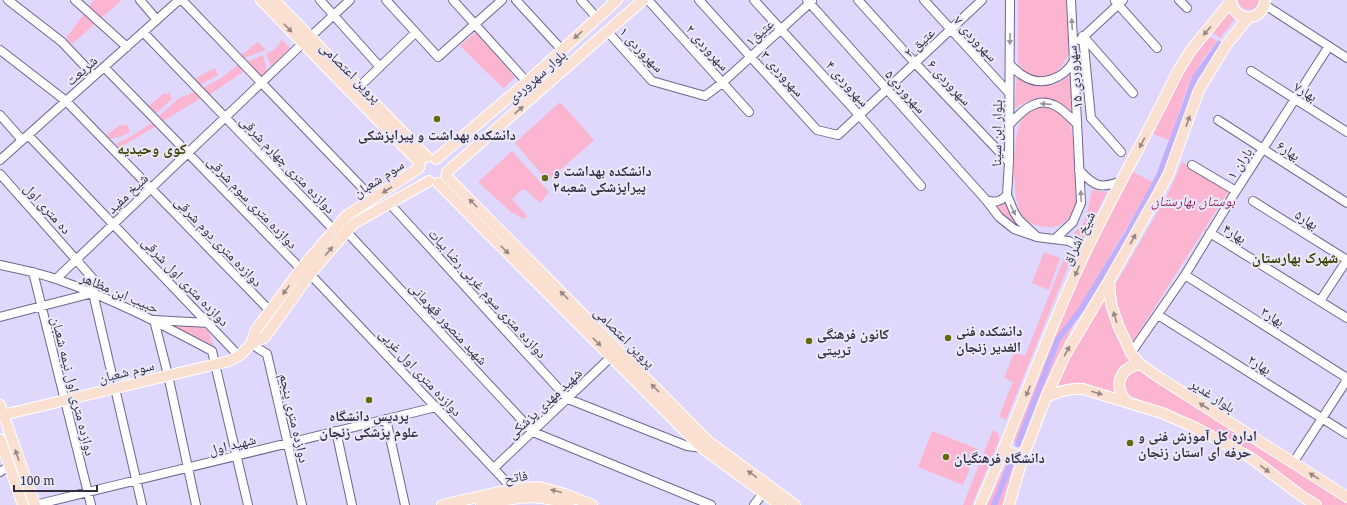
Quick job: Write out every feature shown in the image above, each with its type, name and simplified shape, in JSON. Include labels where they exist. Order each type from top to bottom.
[{"type":"main road","name":"پروین اعتصامی","points":[[261,0],[359,87],[426,162]]},
{"type":"main road","name":"پروین اعتصامی","points":[[274,0],[306,40],[426,162]]},
{"type":"main road","name":"بلوار سهروردی","points":[[426,162],[456,142],[527,82],[617,0]]},
{"type":"main road","name":"بلوار سهروردی","points":[[447,174],[466,155],[643,0]]},
{"type":"main road","points":[[1231,0],[1236,12],[1248,18]]},
{"type":"main road","name":"شیخ اشراق","points":[[980,505],[1083,256],[1181,66],[1191,50],[1224,11],[1231,0]]},
{"type":"main road","points":[[1009,505],[1023,457],[1046,397],[1065,355],[1109,281],[1169,173],[1199,90],[1212,66],[1227,44],[1248,18],[1257,15],[1263,9],[1265,3]]},
{"type":"main road","points":[[456,142],[454,149],[455,152],[461,156],[466,155]]},
{"type":"main road","points":[[426,162],[444,165],[447,174],[444,179],[433,182],[421,173],[426,162]]},
{"type":"main road","name":"سوم شعبان","points":[[251,344],[256,330],[333,229],[346,216],[406,177],[426,162]]},
{"type":"main road","name":"پروین اعتصامی","points":[[447,174],[708,441],[765,489],[780,505]]},
{"type":"main road","points":[[406,177],[412,177],[414,179],[416,182],[415,189]]},
{"type":"main road","name":"پروین اعتصامی","points":[[433,182],[612,356],[702,448],[765,489],[795,505]]},
{"type":"main road","name":"سوم شعبان","points":[[2,410],[64,400],[229,361],[239,356],[251,344],[265,337],[310,274],[353,224],[415,189],[433,182]]},
{"type":"main road","name":"بلوار غدیر","points":[[1109,281],[1111,304],[1118,325],[1131,353],[1140,364],[1347,497]]},
{"type":"main road","points":[[1126,401],[1119,388],[1122,374],[1133,365],[1140,364]]},
{"type":"main road","points":[[1046,397],[1063,390],[1073,388],[1083,389],[1162,412],[1224,442],[1250,458],[1316,505]]},
{"type":"main road","points":[[2,410],[35,505]]},
{"type":"main road","points":[[0,439],[23,505]]},
{"type":"main road","points":[[1004,450],[1023,457]]},
{"type":"main road","name":"فاتح","points":[[442,505],[513,489],[565,494],[592,505]]},
{"type":"main road","name":"فاتح","points":[[481,505],[539,492],[569,505]]},
{"type":"street","points":[[8,0],[62,42],[94,76]]},
{"type":"street","points":[[75,0],[127,47]]},
{"type":"street","points":[[140,0],[157,20]]},
{"type":"street","points":[[181,0],[373,199]]},
{"type":"street","name":"شریعت","points":[[0,160],[181,0]]},
{"type":"street","points":[[320,0],[380,67]]},
{"type":"street","name":"شیخ مفید","points":[[56,279],[306,40],[350,0]]},
{"type":"street","points":[[386,0],[438,57],[502,0]]},
{"type":"street","points":[[453,0],[527,82]]},
{"type":"street","points":[[516,0],[562,50]]},
{"type":"street","points":[[581,0],[597,18]]},
{"type":"street","name":"سهروردی ۲","points":[[648,0],[749,112]]},
{"type":"street","name":"سهروردی ۳","points":[[699,0],[817,130],[838,135]]},
{"type":"street","name":"سهروردی ۴","points":[[754,0],[860,115],[921,186]]},
{"type":"street","name":"سهروردی ۶","points":[[858,0],[915,63],[1009,162]]},
{"type":"street","name":"سهروردی ۷","points":[[924,0],[1009,93]]},
{"type":"street","name":"عتیق ۲","points":[[838,135],[982,0]]},
{"type":"street","name":"بلوار ابن سینا","points":[[1010,0],[1009,162],[1007,195],[1019,220],[1037,237]]},
{"type":"street","points":[[1055,239],[1073,222],[1081,203],[1071,0]]},
{"type":"street","points":[[1179,0],[1187,8]]},
{"type":"street","name":"عتیق۱","points":[[722,83],[810,1]]},
{"type":"street","name":"سهروردی۵","points":[[810,1],[986,200],[999,217],[1014,229],[1037,237]]},
{"type":"street","points":[[1073,46],[1118,1],[1157,48]]},
{"type":"street","points":[[1265,3],[1347,58]]},
{"type":"street","name":"دوازده متری چهارم شرقی","points":[[143,32],[333,229]]},
{"type":"street","name":"سهروردی ۱","points":[[608,32],[652,82],[705,96],[722,83]]},
{"type":"street","points":[[359,87],[415,33]]},
{"type":"street","points":[[1083,36],[1133,93]]},
{"type":"street","name":"سهروردی ۱۵","points":[[1083,36],[1091,118],[1121,152]]},
{"type":"street","name":"باران ۱","points":[[1131,353],[1185,275],[1236,190],[1329,46]]},
{"type":"street","name":"دوازده متری دوم شرقی","points":[[0,50],[66,101],[270,311]]},
{"type":"street","points":[[1010,65],[1023,76],[1035,80],[1050,81],[1060,77],[1069,69],[1074,60]]},
{"type":"street","name":"دوازده متری سوم شرقی","points":[[104,67],[301,269]]},
{"type":"street","name":"بهار۷","points":[[1251,71],[1347,132]]},
{"type":"street","points":[[1009,125],[1030,106],[1034,104],[1046,103],[1058,106],[1077,124]]},
{"type":"street","points":[[0,115],[114,224]]},
{"type":"street","name":"بهار۶","points":[[1218,120],[1347,203]]},
{"type":"street","points":[[1192,165],[1236,190]]},
{"type":"street","points":[[1079,170],[1089,181],[1107,187],[1122,181]]},
{"type":"street","name":"ده متری اول","points":[[0,174],[95,281],[93,294],[136,480]]},
{"type":"street","points":[[986,200],[994,202],[1001,200],[1007,195]]},
{"type":"street","name":"بهار۵","points":[[1253,201],[1347,260]]},
{"type":"street","name":"دوازده متری سوم غربی رضا بیات","points":[[390,204],[568,399]]},
{"type":"street","name":"دوازده متری اول شرقی","points":[[114,224],[239,356]]},
{"type":"street","name":"شهید منصور قهرمانی","points":[[346,231],[533,432]]},
{"type":"street","name":"بهار۴","points":[[1210,233],[1347,318]]},
{"type":"street","points":[[1037,237],[1069,241],[1078,246],[1083,256]]},
{"type":"street","points":[[1320,301],[1347,260]]},
{"type":"street","name":"حبیب ابن مظاهر","points":[[0,265],[33,272],[56,279],[116,302],[154,320],[212,351],[248,505]]},
{"type":"street","name":"دوازده متری اول نیمه شعبان","points":[[33,272],[91,505]]},
{"type":"street","name":"دوازده متری اول غربی","points":[[310,274],[513,489]]},
{"type":"street","name":"بهار۳","points":[[1185,275],[1347,379]]},
{"type":"street","points":[[0,317],[93,294]]},
{"type":"street","name":"بهار۲","points":[[1158,315],[1347,434]]},
{"type":"street","points":[[196,505],[168,375],[154,320],[208,323]]},
{"type":"street","name":"دوازده متری پنجم","points":[[251,344],[266,354],[302,505]]},
{"type":"street","name":"شهید مهدی پزشکی","points":[[494,468],[612,356]]},
{"type":"street","points":[[1293,463],[1347,379]]},
{"type":"street","points":[[568,399],[687,446],[702,448]]},
{"type":"street","name":"شهید اول","points":[[35,505],[436,406]]},
{"type":"street","points":[[386,419],[405,505]]},
{"type":"street","points":[[336,431],[352,505]]},
{"type":"street","points":[[533,432],[711,505]]},
{"type":"street","points":[[0,472],[9,466]]},
{"type":"street","points":[[136,480],[142,505]]},
{"type":"street","points":[[754,505],[765,489]]},
{"type":"green space","points":[[94,0],[122,0],[72,44],[66,38]]},
{"type":"green space","points":[[1018,0],[1066,0],[1069,54],[1061,67],[1054,74],[1044,78],[1024,72],[1018,63]]},
{"type":"green space","points":[[1238,0],[1259,0],[1255,7],[1249,10],[1242,7]]},
{"type":"green space","points":[[1229,13],[1235,17],[1234,20],[1220,38],[1212,32]]},
{"type":"green space","points":[[476,32],[515,77],[504,88],[460,46]]},
{"type":"green space","points":[[1210,37],[1217,41],[1203,59],[1188,86],[1169,140],[1153,134],[1191,60]]},
{"type":"green space","points":[[282,40],[290,48],[271,67],[266,54],[275,49]]},
{"type":"green space","points":[[258,42],[266,50],[244,58],[240,56]]},
{"type":"green space","points":[[263,55],[267,71],[261,77],[247,62]]},
{"type":"green space","points":[[238,65],[243,72],[209,95],[203,88],[221,78]]},
{"type":"green space","points":[[215,68],[218,75],[200,85],[194,79]]},
{"type":"green space","points":[[1017,72],[1030,82],[1043,86],[1050,86],[1064,80],[1071,74],[1073,112],[1058,103],[1045,98],[1031,100],[1015,108]]},
{"type":"green space","points":[[169,92],[172,99],[156,113],[149,106],[164,93],[166,95]]},
{"type":"green space","points":[[195,92],[200,99],[163,121],[159,116],[179,98]]},
{"type":"green space","points":[[560,102],[594,140],[548,181],[515,143]]},
{"type":"green space","points":[[1046,106],[1061,111],[1065,115],[1070,125],[1079,189],[1078,203],[1073,213],[1065,222],[1055,227],[1034,224],[1024,219],[1018,207],[1014,180],[1015,148],[1021,122],[1026,113],[1030,110],[1037,107]]},
{"type":"green space","points":[[152,123],[156,126],[119,148],[116,144],[128,138]]},
{"type":"green space","points":[[121,124],[123,126],[127,124],[130,132],[110,139],[106,136]]},
{"type":"green space","points":[[512,151],[549,192],[540,203],[526,190],[522,189],[512,199],[527,216],[524,219],[511,212],[478,182]]},
{"type":"green space","name":"بوستان بهارستان","points":[[1182,162],[1228,192],[1132,343],[1119,316],[1115,285],[1168,194]]},
{"type":"green space","points":[[1131,171],[1153,182],[1090,290],[1020,443],[1013,441],[1072,293],[1094,244]]},
{"type":"green space","points":[[1092,190],[1107,192],[1083,240],[1073,234],[1084,221]]},
{"type":"green space","points":[[1007,201],[1023,227],[1011,223],[993,205],[1003,204]]},
{"type":"green space","points":[[1044,252],[1060,258],[1049,290],[1032,283]]},
{"type":"green space","points":[[1066,253],[1071,256],[1071,259],[1006,420],[999,416],[1013,382],[1004,378],[1014,353],[1025,356]]},
{"type":"green space","points":[[1103,295],[1116,335],[1131,361],[1120,366],[1116,374],[1113,383],[1116,395],[1094,387],[1072,383],[1052,387]]},
{"type":"green space","points":[[170,324],[200,327],[208,330],[214,346]]},
{"type":"green space","points":[[1136,368],[1141,369],[1347,503],[1347,505],[1322,505],[1233,443],[1127,394],[1124,391],[1122,378]]},
{"type":"green space","points":[[993,430],[998,434],[999,440],[972,505],[963,505]]},
{"type":"green space","points":[[932,431],[978,449],[963,485],[918,467]]},
{"type":"green space","points":[[1007,462],[1014,463],[1014,465],[1002,505],[987,505]]},
{"type":"waterway","points":[[1018,444],[1058,339],[1080,311],[1129,231],[1159,176],[1195,78],[1219,44]]},
{"type":"waterway","points":[[994,505],[1011,463]]},
{"type":"place","name":"دانشکده بهداشت و پیراپزشکی","points":[[437,119]]},
{"type":"place","name":"دانشکده بهداشت و پیراپزشکى شعبه۲","points":[[545,178]]},
{"type":"place","name":"دانشکده فنی الغدیر زنجان","points":[[948,338]]},
{"type":"place","name":"کانون فرهنگی تربیتی","points":[[809,341]]},
{"type":"place","name":"پردیس دانشگاه علوم پزشکى زنجان","points":[[369,400]]},
{"type":"place","name":"اداره کل آموزش فنی و حرفه ای استان زنجان","points":[[1130,443]]},
{"type":"place","name":"دانشگاه فرهنگیان","points":[[946,457]]},
{"type":"district","name":"کوی وحیدیه","points":[[152,148]]},
{"type":"district","name":"شهرک بهارستان","points":[[1295,257]]}]
